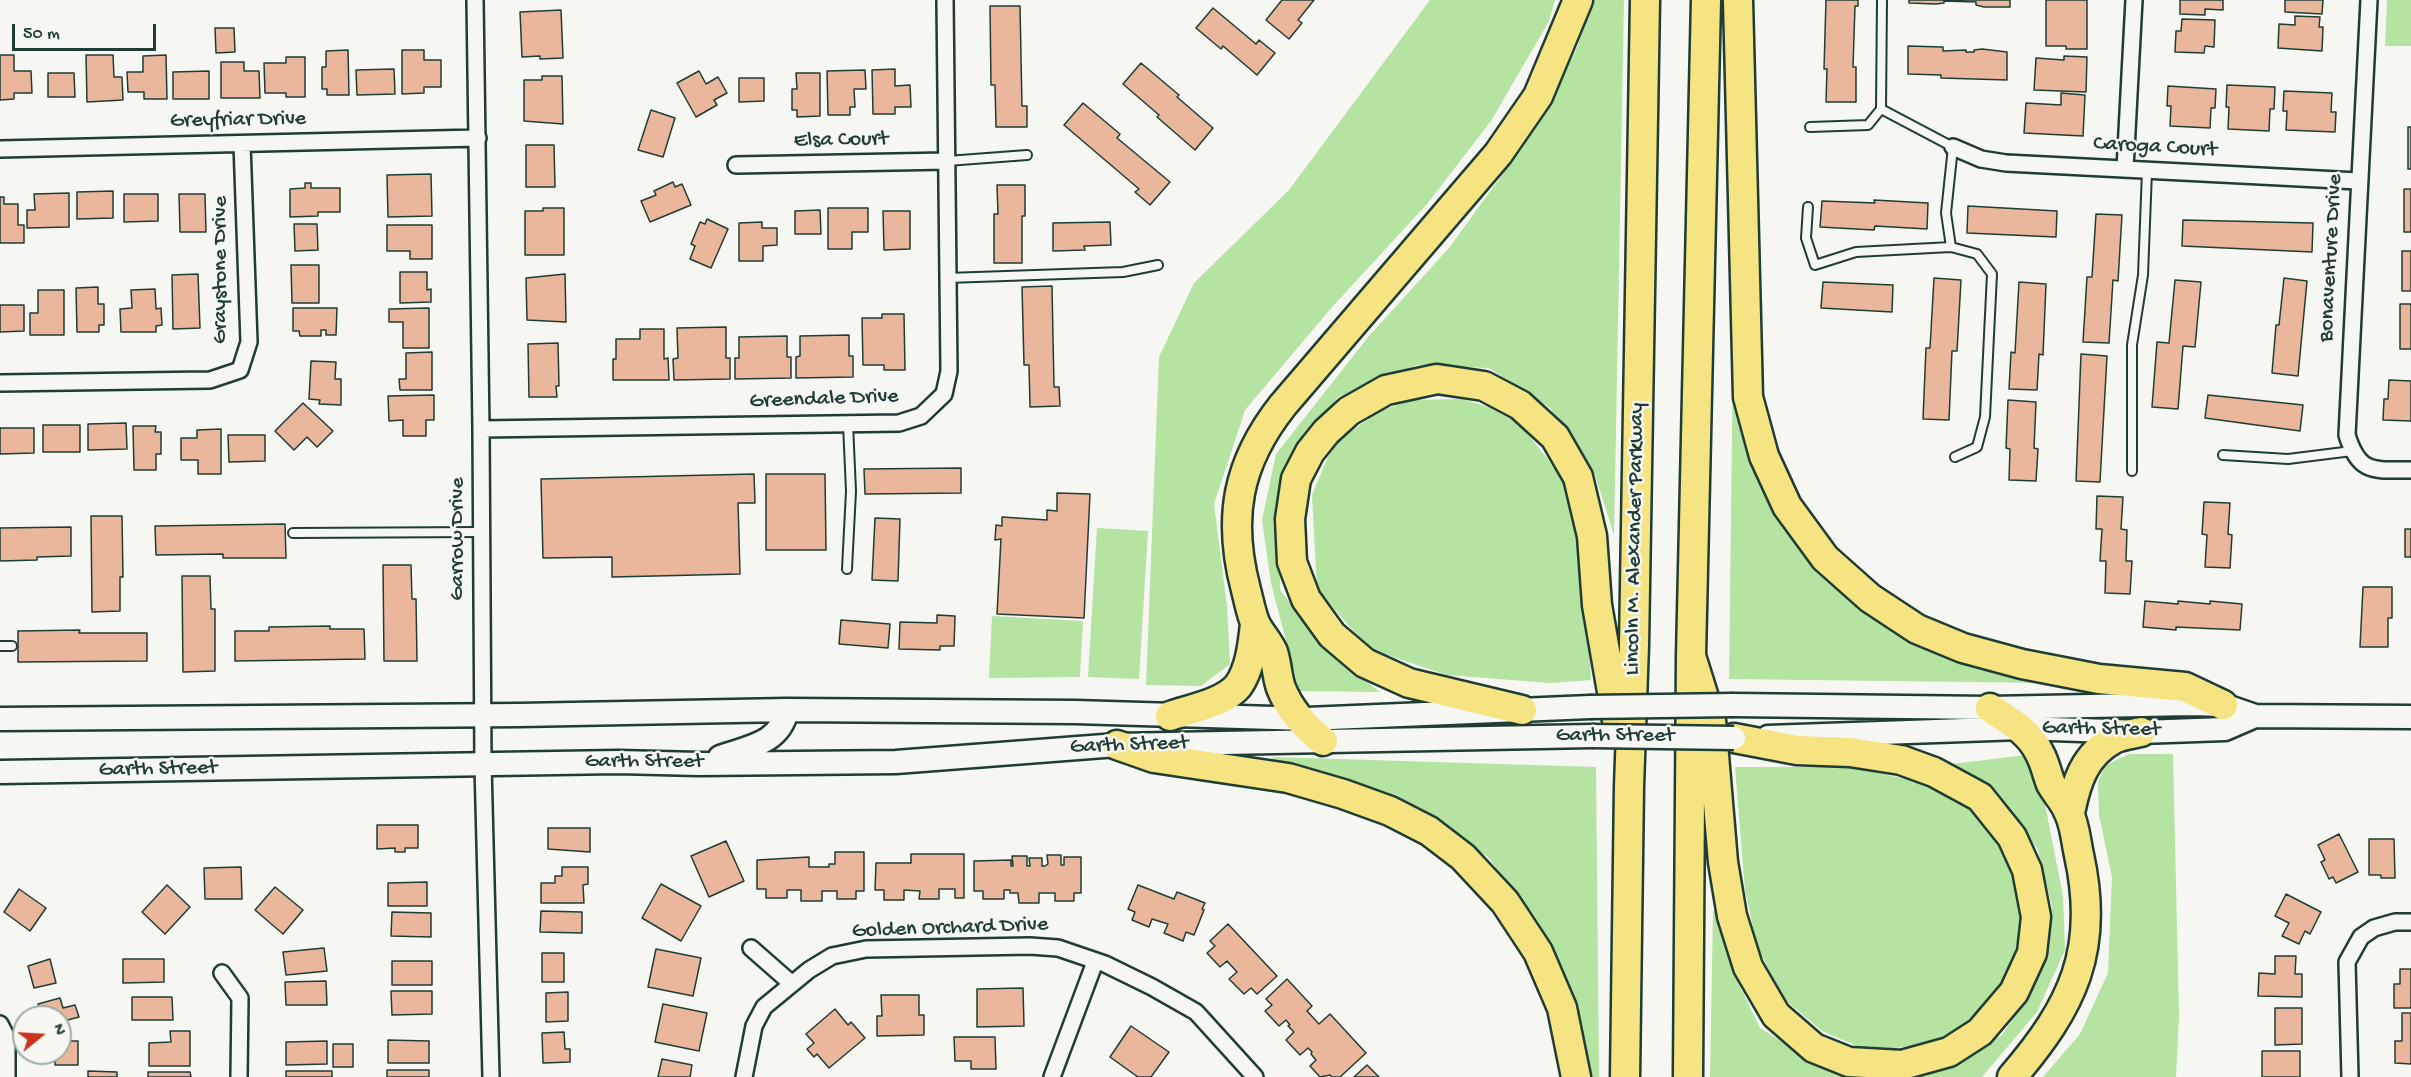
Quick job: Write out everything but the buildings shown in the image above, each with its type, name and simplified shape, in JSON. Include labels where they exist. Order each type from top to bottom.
[{"type":"highway","points":[[1323,741],[1304,726],[1281,688],[1273,652],[1256,624],[1240,568],[1237,537],[1238,507],[1246,466],[1264,429],[1498,154],[1538,96],[1578,0]]},
{"type":"highway","name":"Lincoln M. Alexander Parkway","points":[[1625,1077],[1645,0]]},
{"type":"highway","points":[[1688,1077],[1691,656],[1706,0]]},
{"type":"highway","points":[[1738,0],[1748,397],[1764,456],[1787,507],[1825,558],[1870,598],[1917,629],[1963,648],[2022,664],[2098,679],[2185,687],[2223,705]]},
{"type":"highway","points":[[1522,710],[1409,683],[1365,663],[1332,635],[1306,599],[1292,562],[1290,519],[1296,479],[1310,452],[1326,432],[1349,411],[1386,390],[1437,379],[1485,386],[1520,405],[1556,438],[1578,477],[1592,536],[1597,605],[1629,787]]},
{"type":"highway","points":[[1170,716],[1222,698],[1238,686],[1252,653],[1256,624]]},
{"type":"highway","points":[[1691,656],[1711,720],[1723,862],[1732,916],[1748,967],[1776,1015],[1814,1048],[1849,1062],[1902,1065],[1949,1052],[1980,1032],[2014,992],[2032,953],[2036,917],[2027,870],[2012,837],[1980,797],[1934,772],[1901,760],[1850,752],[1797,750],[1734,738]]},
{"type":"highway","points":[[1990,708],[2021,728],[2035,744],[2050,782],[2070,813],[2081,866],[2086,906],[2086,934],[2078,976],[2053,1023],[2012,1077]]},
{"type":"highway","points":[[2070,813],[2076,782],[2090,758],[2114,738],[2141,732]]},
{"type":"highway","points":[[1117,745],[1154,758],[1288,778],[1390,811],[1430,831],[1463,857],[1504,902],[1538,952],[1562,1008],[1576,1077]]},
{"type":"main road","name":"Garth Street","points":[[0,719],[787,710],[1075,712],[1298,718],[1590,707],[1733,705],[1990,708],[2223,705],[2255,716],[2411,717]]},
{"type":"main road","points":[[699,764],[761,743],[777,732],[784,722],[787,710]]},
{"type":"main road","name":"Garth Street","points":[[0,772],[618,762],[699,764],[896,762],[1117,745],[1592,736],[1734,738],[2021,728],[2141,732],[2225,729],[2255,716]]},
{"type":"street","name":"Garrow Drive","points":[[475,0],[482,714],[491,1077]]},
{"type":"street","name":"Greendale Drive","points":[[481,429],[898,423],[921,416],[944,394],[949,371],[945,0]]},
{"type":"street","points":[[2125,169],[2134,0]]},
{"type":"street","name":"Bonaventure Drive","points":[[2352,451],[2347,435],[2358,181],[2369,0]]},
{"type":"street","name":"Greyfriar Drive","points":[[0,149],[478,138]]},
{"type":"street","name":"Graystone Drive","points":[[0,383],[210,380],[240,370],[249,342],[242,144]]},
{"type":"street","name":"Caroga Court","points":[[1953,147],[1981,159],[2006,164],[2358,181]]},
{"type":"street","name":"Elsa Court","points":[[736,165],[947,161]]},
{"type":"street","points":[[2352,451],[2358,461],[2379,470],[2411,470]]},
{"type":"street","points":[[2350,1077],[2348,962],[2361,937],[2374,928],[2395,922],[2411,922]]},
{"type":"street","name":"Golden Orchard Drive","points":[[744,1077],[754,1026],[764,1007],[809,970],[832,956],[866,949],[1030,945],[1058,948],[1105,964],[1196,1012],[1255,1077]]},
{"type":"street","points":[[751,948],[792,984]]},
{"type":"street","points":[[1052,1077],[1095,962]]},
{"type":"street","points":[[222,973],[240,998],[239,1077]]},
{"type":"street","points":[[0,1024],[6,1038],[7,1077]]},
{"type":"lane","points":[[1810,127],[1868,125],[1881,109],[1882,0]]},
{"type":"lane","points":[[1881,109],[1953,147],[1946,213],[1951,247]]},
{"type":"lane","points":[[947,161],[1027,155]]},
{"type":"lane","points":[[2132,471],[2132,345],[2143,275],[2147,171]]},
{"type":"lane","points":[[1808,207],[1806,238],[1815,265],[1856,252],[1951,247],[1977,254],[1992,274],[1985,417],[1977,447],[1955,457]]},
{"type":"lane","points":[[947,278],[1123,272],[1158,265]]},
{"type":"lane","points":[[847,569],[851,490],[848,424]]},
{"type":"lane","points":[[2223,455],[2288,459],[2352,451]]},
{"type":"lane","points":[[293,532],[480,532]]},
{"type":"lane","points":[[0,646],[12,646]]},
{"type":"green space","points":[[1430,0],[1555,0],[1549,21],[1491,121],[1427,204],[1333,306],[1245,410],[1214,504],[1227,606],[1230,664],[1201,686],[1146,685],[1159,357],[1194,283],[1289,190]]},
{"type":"green space","points":[[1591,0],[1624,0],[1614,535],[1595,475],[1550,408],[1489,368],[1417,365],[1337,398],[1282,480],[1280,590],[1329,653],[1380,692],[1299,691],[1271,583],[1262,520],[1276,454],[1369,336],[1449,248],[1526,142],[1577,48]]},
{"type":"green space","points":[[2387,0],[2411,0],[2411,46],[2385,46]]},
{"type":"green space","points":[[1733,353],[1746,426],[1786,529],[1886,626],[2051,683],[1729,679]]},
{"type":"green space","points":[[1462,399],[1495,409],[1518,422],[1567,483],[1583,552],[1591,680],[1550,683],[1447,675],[1369,649],[1317,589],[1312,495],[1333,445],[1378,412],[1409,400]]},
{"type":"green space","points":[[1097,528],[1148,531],[1139,679],[1088,677]]},
{"type":"green space","points":[[992,616],[1083,621],[1080,677],[989,678]]},
{"type":"green space","points":[[2129,754],[2173,754],[2179,1016],[2176,1077],[2043,1077],[2080,1034],[2108,973],[2112,877],[2099,815],[2098,783],[2104,766]]},
{"type":"green space","points":[[2025,755],[2044,799],[2063,896],[2065,950],[2037,1012],[1982,1077],[1916,1077],[2002,1035],[2035,986],[2052,906],[2038,850],[1998,795],[1945,765]]},
{"type":"green space","points":[[1273,757],[1596,767],[1599,1077],[1588,1077],[1580,1015],[1536,925],[1489,858],[1425,814],[1269,765]]},
{"type":"green space","points":[[1735,767],[1850,767],[1938,786],[1974,808],[2006,846],[2022,903],[2018,942],[2005,983],[1968,1023],[1931,1042],[1891,1049],[1859,1047],[1822,1031],[1782,997],[1757,946],[1745,890]]},
{"type":"green space","points":[[1722,910],[1736,978],[1760,1028],[1819,1065],[1892,1077],[1710,1077],[1713,911]]}]
